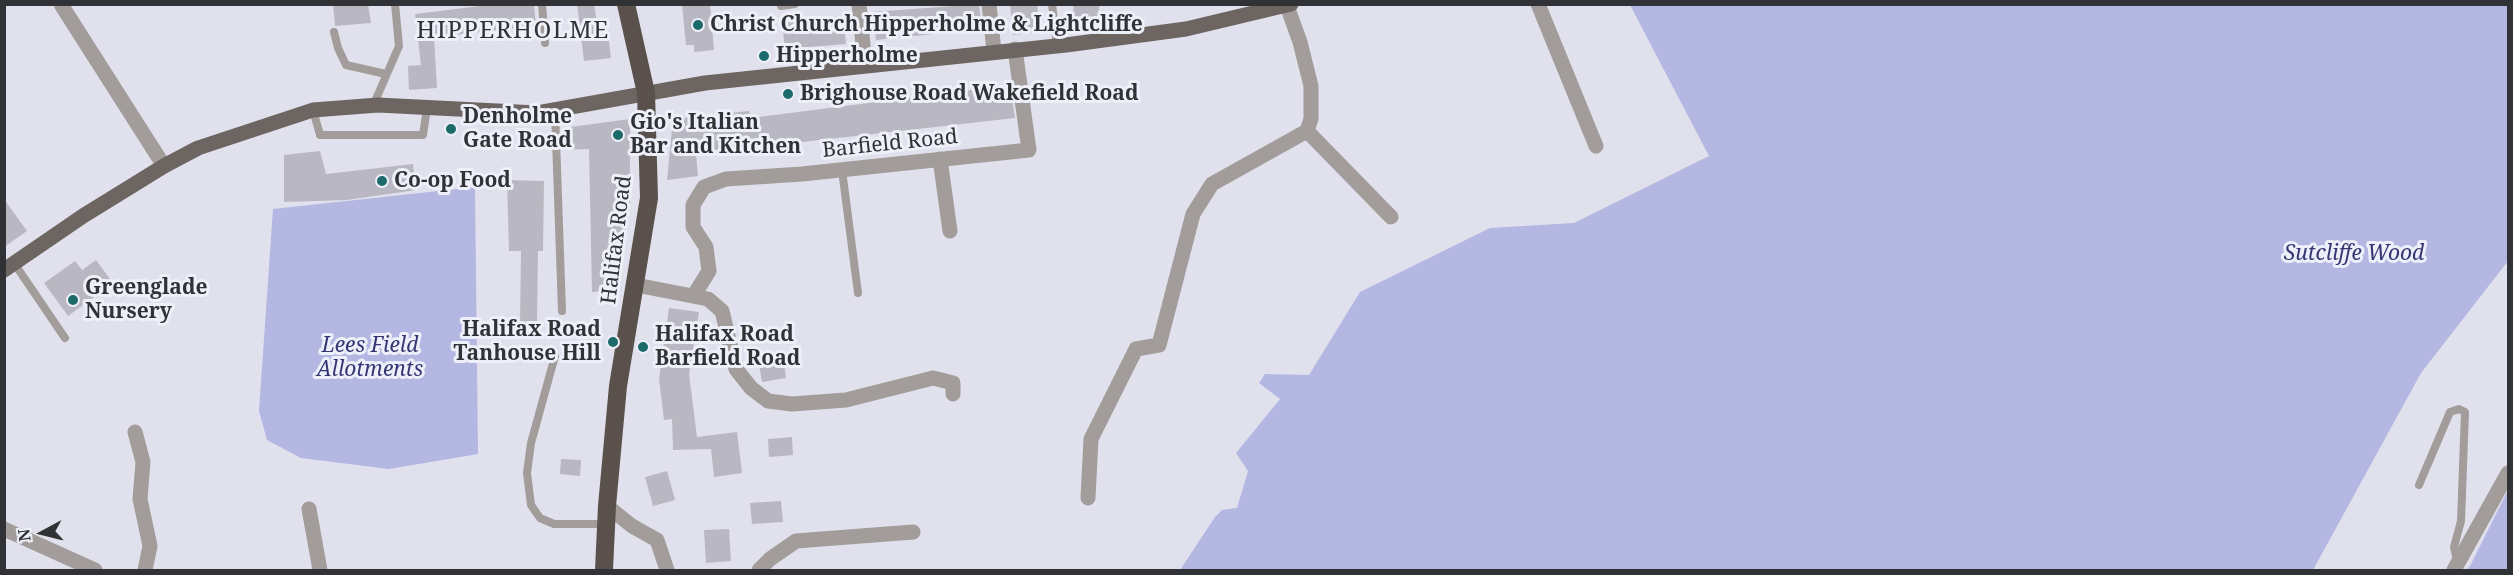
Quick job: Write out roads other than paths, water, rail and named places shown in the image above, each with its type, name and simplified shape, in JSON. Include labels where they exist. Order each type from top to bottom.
[{"type":"highway","name":"Halifax Road","points":[[604,570],[606,515],[618,386],[649,198],[646,93],[626,5]]},
{"type":"main road","points":[[9,266],[164,166],[198,148],[313,110],[373,106],[537,113],[705,83],[1057,45],[1186,28],[1289,5]]},
{"type":"street","points":[[64,4],[62,6],[164,166]]},
{"type":"street","points":[[859,4],[865,65]]},
{"type":"street","points":[[989,4],[994,51]]},
{"type":"street","points":[[1538,4],[1596,146]]},
{"type":"street","points":[[1088,498],[1091,439],[1136,349],[1159,345],[1192,214],[1212,184],[1307,131],[1311,119],[1311,86],[1289,5]]},
{"type":"street","name":"Barfield Road","points":[[694,295],[709,271],[706,247],[693,227],[693,206],[704,187],[726,179],[842,170],[1029,150],[1015,49]]},
{"type":"street","points":[[1307,131],[1391,217]]},
{"type":"street","points":[[940,159],[950,231]]},
{"type":"street","points":[[636,285],[708,299],[722,311],[736,369],[751,388],[768,401],[792,404],[846,400],[933,378],[953,383],[953,393]]},
{"type":"street","points":[[135,432],[143,462],[140,499],[150,546],[146,570]]},
{"type":"street","points":[[2456,568],[2508,473]]},
{"type":"street","points":[[309,509],[320,570]]},
{"type":"street","points":[[606,515],[657,540],[667,570]]},
{"type":"street","points":[[4,529],[95,570]]},
{"type":"street","points":[[759,570],[770,559],[796,541],[913,532]]},
{"type":"lane","points":[[373,106],[399,46],[395,4]]},
{"type":"lane","points":[[542,4],[545,43]]},
{"type":"lane","points":[[781,6],[795,4]]},
{"type":"lane","points":[[1052,4],[1057,45]]},
{"type":"lane","points":[[334,32],[346,65],[386,74]]},
{"type":"lane","points":[[313,110],[320,135],[423,135],[427,108]]},
{"type":"lane","points":[[555,111],[561,311]]},
{"type":"lane","points":[[842,170],[858,293]]},
{"type":"lane","points":[[9,266],[65,338]]},
{"type":"lane","points":[[555,356],[531,443],[527,473],[531,505],[540,518],[554,524],[606,515]]},
{"type":"lane","points":[[2419,485],[2450,412],[2459,409],[2464,412],[2461,521],[2454,547],[2456,568]]},
{"type":"place","name":"Christ Church Hipperholme & Lightcliffe","points":[[698,25]]},
{"type":"place","name":"Hipperholme","points":[[764,56]]},
{"type":"place","name":"Brighouse Road Wakefield Road","points":[[788,94]]},
{"type":"place","name":"Denholme Gate Road","points":[[451,129]]},
{"type":"place","name":"Gio's Italian Bar and Kitchen","points":[[618,135]]},
{"type":"place","name":"Co-op Food","points":[[382,181]]},
{"type":"place","name":"Greenglade Nursery","points":[[73,300]]},
{"type":"place","name":"Halifax Road Tanhouse Hill","points":[[613,342]]},
{"type":"place","name":"Halifax Road Barfield Road","points":[[643,347]]},
{"type":"district","name":"HIPPERHOLME","points":[[513,31]]},
{"type":"park label","name":"Sutcliffe Wood","points":[[2354,254]]},
{"type":"park label","name":"Lees Field Allotments","points":[[370,358]]}]
